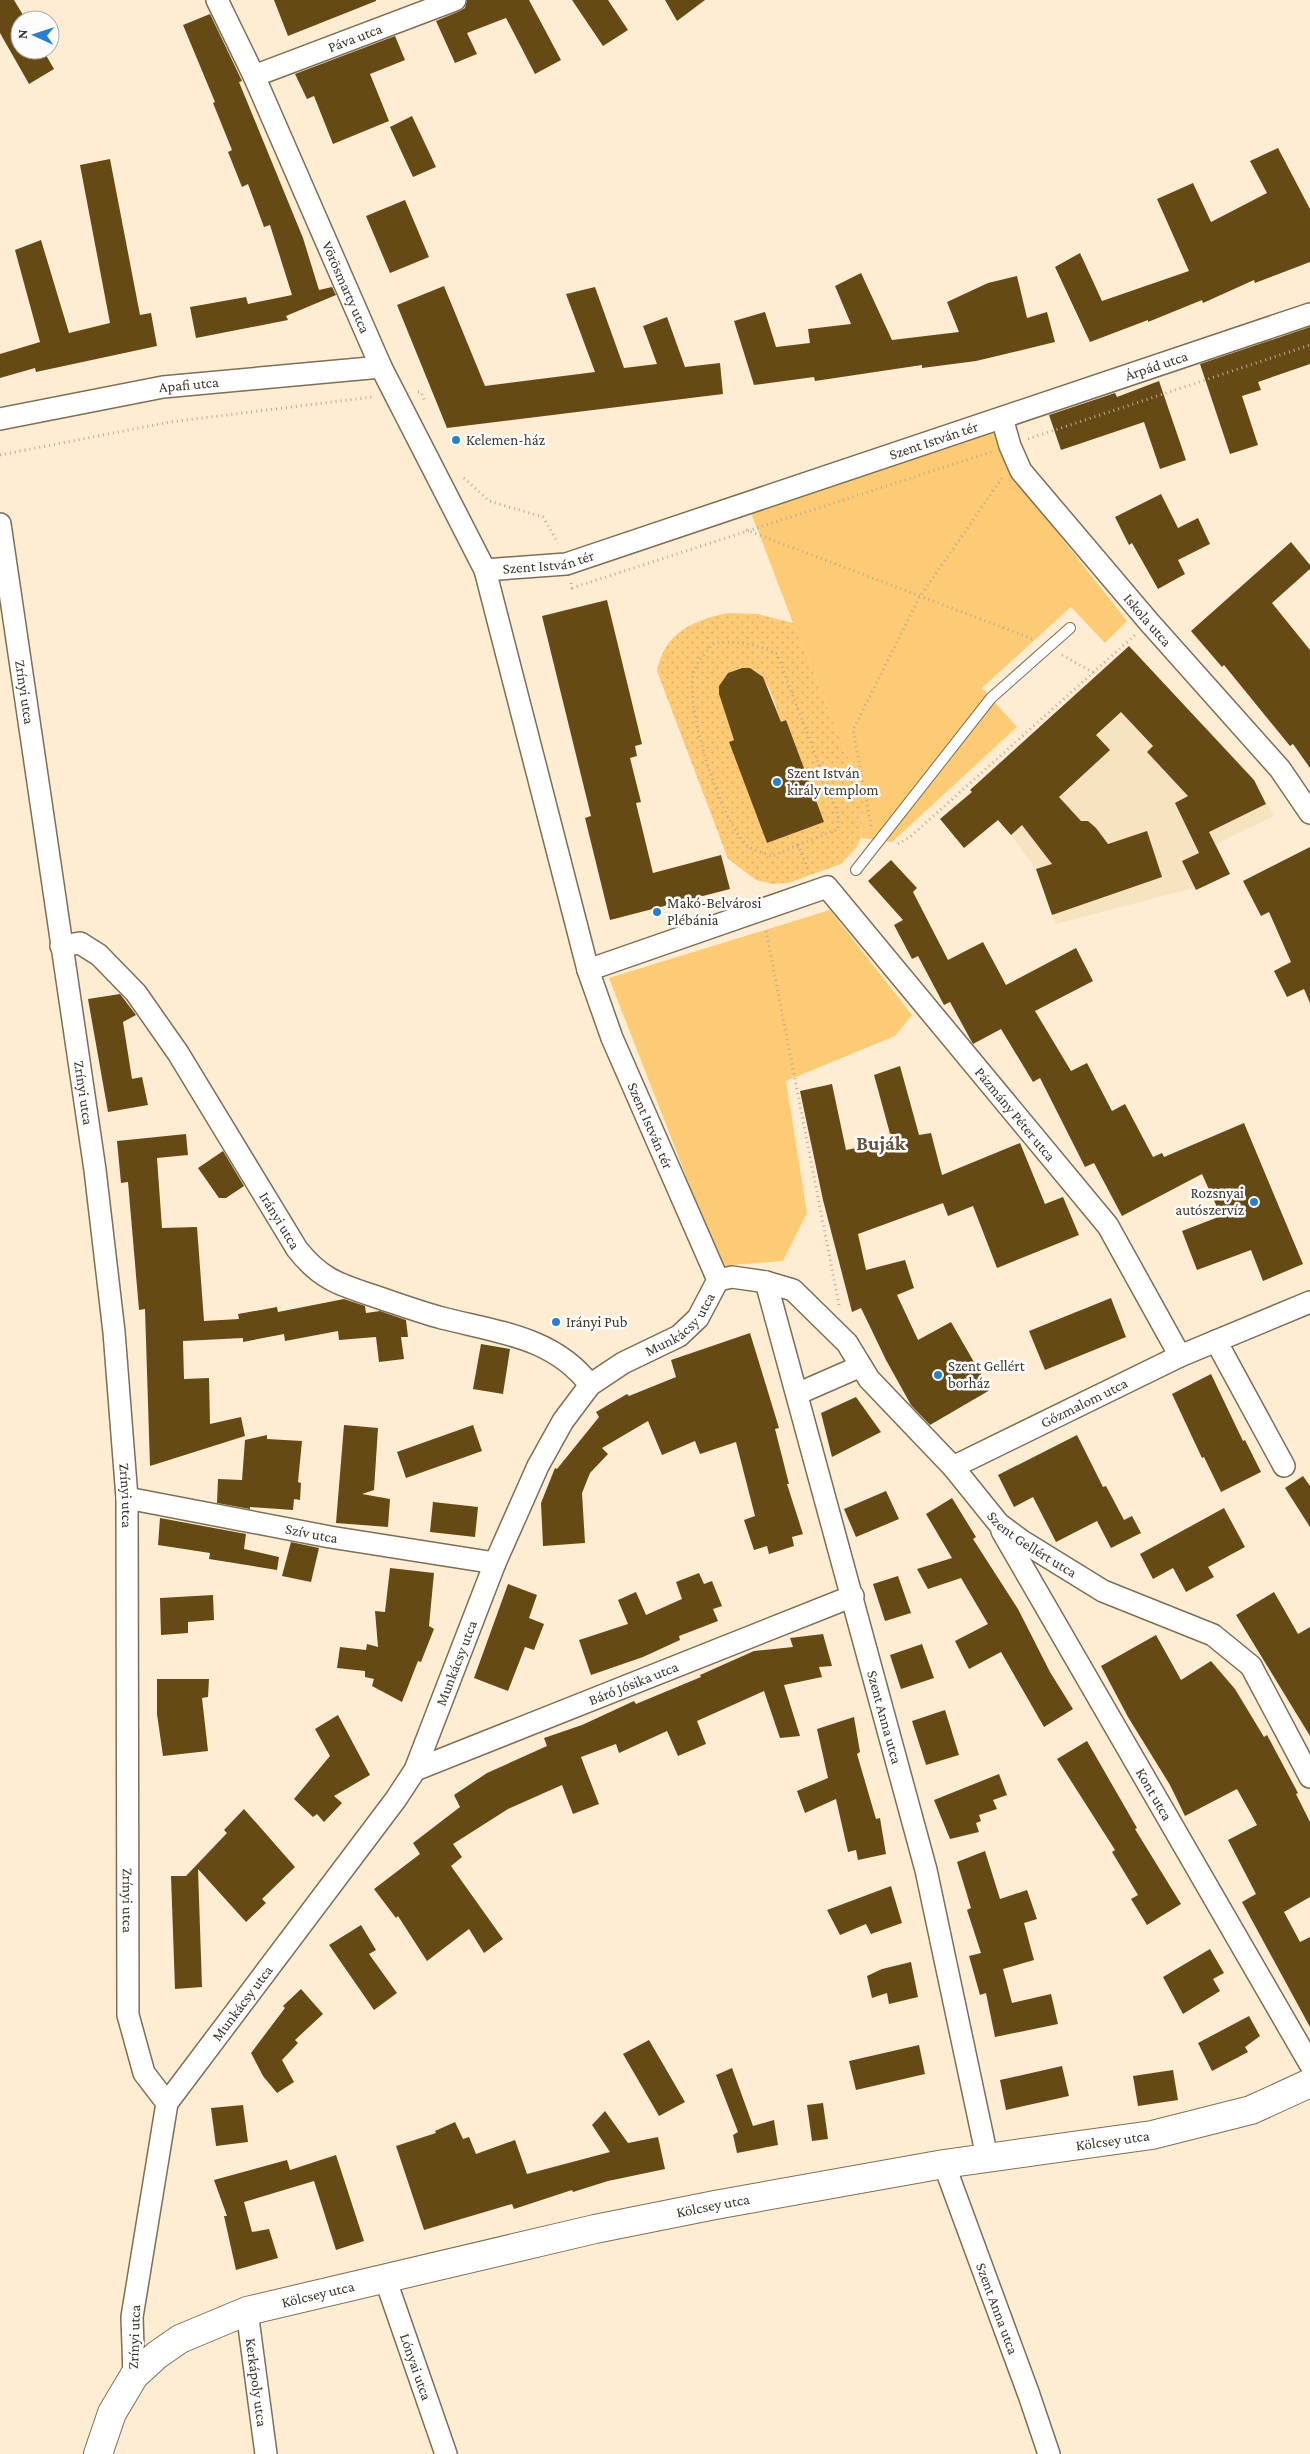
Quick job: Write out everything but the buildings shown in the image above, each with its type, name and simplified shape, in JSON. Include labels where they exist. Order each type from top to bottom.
[{"type":"main road","name":"Kölcsey utca","points":[[134,2376],[180,2340],[200,2329],[247,2311],[595,2229],[944,2164],[1152,2134],[1200,2124],[1251,2110],[1310,2083]]},
{"type":"main road","name":"Zrínyi utca","points":[[98,2454],[112,2413],[134,2376]]},
{"type":"street","name":"Vörösmarty utca","points":[[217,0],[254,76],[394,394],[485,570]]},
{"type":"street","name":"Páva utca","points":[[254,76],[455,0]]},
{"type":"street","name":"Árpád utca","points":[[1002,418],[1310,314]]},
{"type":"street","name":"Apafi utca","points":[[0,419],[163,387],[381,366]]},
{"type":"street","name":"Iskola utca","points":[[1002,418],[1020,471],[1149,622],[1280,770],[1310,813]]},
{"type":"street","name":"Szent István tér","points":[[718,1280],[612,1038],[588,970],[485,570],[566,564],[1002,418]]},
{"type":"street","name":"Zrínyi utca","points":[[0,524],[95,1170],[114,1332],[127,1498],[128,2015],[144,2073],[167,2103],[132,2317],[134,2376]]},
{"type":"street","points":[[588,970],[821,890]]},
{"type":"street","name":"Pázmány Péter utca","points":[[821,890],[1108,1226],[1180,1356]]},
{"type":"street","name":"Irányi utca","points":[[61,946],[80,943],[99,954],[136,993],[178,1052],[297,1249],[319,1273],[343,1286],[439,1317],[524,1338],[568,1360],[590,1385]]},
{"type":"street","name":"Munkácsy utca","points":[[167,2103],[396,1799],[415,1770],[496,1563],[538,1466],[563,1420],[590,1385],[623,1363],[679,1336],[698,1318],[718,1280],[732,1277],[766,1282]]},
{"type":"street","name":"Szent Gellért utca","points":[[766,1282],[793,1290],[847,1343],[869,1379],[953,1466],[999,1524],[1022,1542],[1103,1590],[1213,1635],[1251,1666],[1310,1777]]},
{"type":"street","name":"Szent Anna utca","points":[[766,1282],[853,1596],[926,1870],[987,2157]]},
{"type":"street","name":"Gőzmalom utca","points":[[953,1466],[1180,1356],[1310,1302]]},
{"type":"street","points":[[1216,1341],[1284,1466]]},
{"type":"street","points":[[797,1394],[861,1366]]},
{"type":"street","name":"Szív utca","points":[[127,1498],[330,1536],[496,1563]]},
{"type":"street","name":"Kont utca","points":[[999,1524],[1310,2064]]},
{"type":"street","name":"Báró Jósika utca","points":[[415,1770],[853,1596]]},
{"type":"street","name":"Szent Anna utca","points":[[944,2164],[1029,2394],[1049,2454]]},
{"type":"street","name":"Lónyai utca","points":[[386,2278],[446,2454]]},
{"type":"street","name":"Kerkápoly utca","points":[[247,2311],[266,2454]]},
{"type":"lane","points":[[856,870],[991,698],[1070,628]]},
{"type":"path","points":[[0,455],[170,422],[394,394]]},
{"type":"path","points":[[872,831],[853,730],[919,598],[1015,459]]},
{"type":"path","points":[[746,530],[1048,647],[1094,673]]},
{"type":"path","points":[[894,847],[910,837],[1149,622]]},
{"type":"path","points":[[740,641],[763,647],[777,654],[838,814],[838,829],[798,845],[772,856],[748,846],[730,822],[697,731],[691,696],[694,670],[714,643],[740,641]]},
{"type":"path","points":[[798,845],[821,890]]},
{"type":"path","points":[[762,910],[847,1343]]},
{"type":"shaded area","points":[[995,428],[1012,475],[1127,621],[1105,643],[1071,607],[982,688],[1017,727],[892,842],[861,838],[864,796],[793,623],[750,510]]},
{"type":"shaded area","points":[[728,613],[757,614],[793,623],[864,796],[861,838],[857,847],[841,864],[788,883],[772,884],[756,880],[728,859],[657,671],[666,647],[673,638],[692,624]],"holes":[[[742,668],[758,674],[769,688],[781,722],[786,720],[823,822],[767,843],[729,742],[734,740],[719,694],[725,676],[732,671]]]},
{"type":"shaded area","points":[[1129,646],[1254,780],[1274,816],[1216,844],[1225,864],[1209,884],[1056,924],[1036,869],[1011,835],[970,790]]},
{"type":"shaded area","points":[[830,910],[912,1015],[895,1036],[786,1081],[807,1213],[783,1261],[721,1266],[609,978]]},
{"type":"place","name":"Kelemen-ház","points":[[456,440]]},
{"type":"place","name":"Szent István király templom","points":[[777,782]]},
{"type":"place","name":"Makó-Belvárosi Plébánia","points":[[657,912]]},
{"type":"place","name":"Rozsnyai autószervíz","points":[[1254,1202]]},
{"type":"place","name":"Irányi Pub","points":[[556,1322]]},
{"type":"place","name":"Szent Gellért borház","points":[[938,1375]]},
{"type":"district","name":"Buják","points":[[881,1143]]}]
